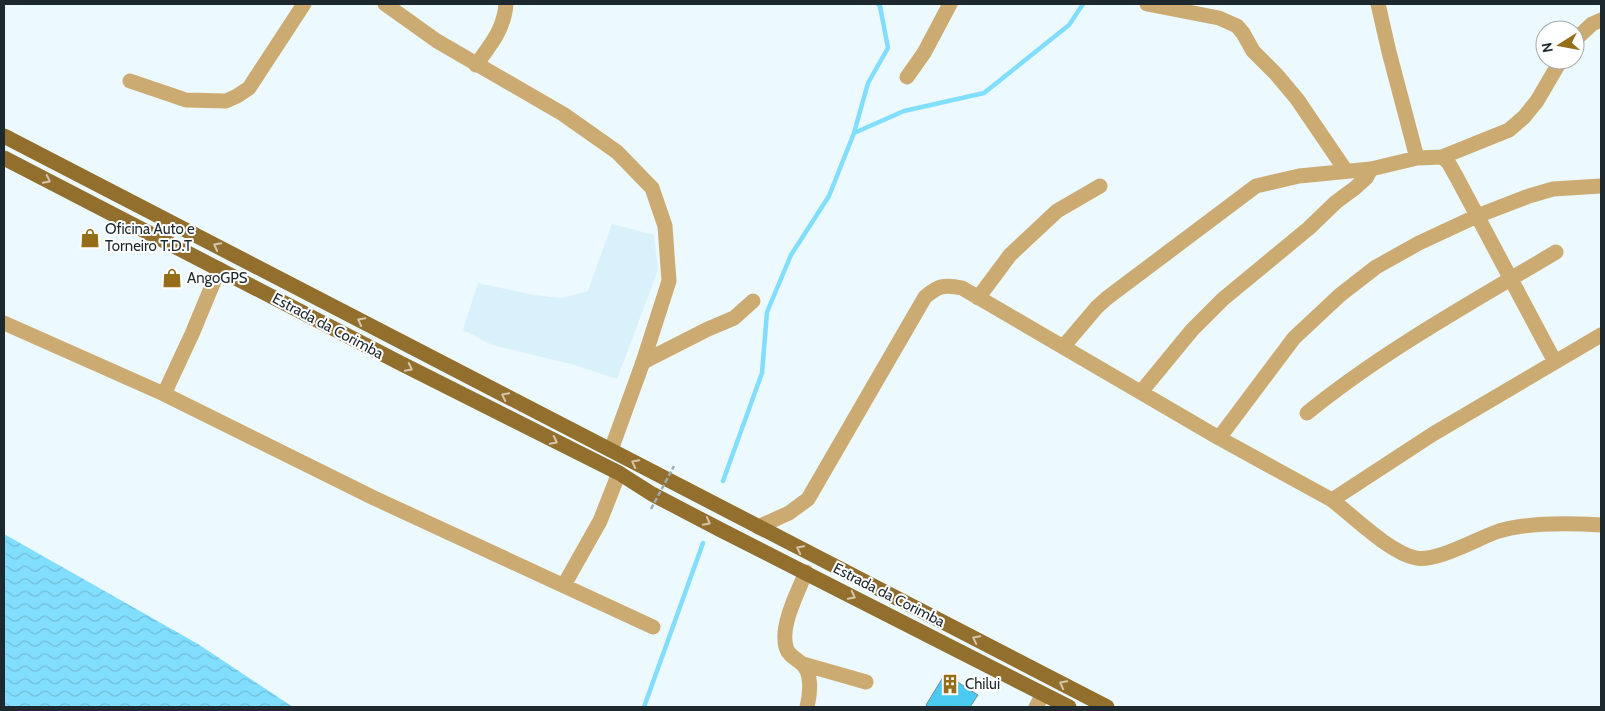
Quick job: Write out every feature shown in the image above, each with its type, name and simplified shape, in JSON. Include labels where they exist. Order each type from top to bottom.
[{"type":"main road","name":"Estrada da Corimba","points":[[4,136],[1106,707]]},
{"type":"main road","name":"Estrada da Corimba","points":[[4,158],[402,364],[619,473],[655,501],[806,572],[1069,707]]},
{"type":"street","points":[[130,80],[186,100],[226,101],[249,88],[304,4]]},
{"type":"street","points":[[384,4],[437,41],[476,65],[563,114],[617,152],[652,188],[665,226],[669,281],[643,362],[610,450]]},
{"type":"street","points":[[476,65],[500,31],[506,4]]},
{"type":"street","points":[[907,77],[924,53],[950,4]]},
{"type":"street","points":[[1147,4],[1219,18],[1236,26],[1243,33],[1253,51],[1297,99],[1346,171]]},
{"type":"street","points":[[1378,4],[1417,158]]},
{"type":"street","points":[[1585,31],[1592,24],[1601,20]]},
{"type":"street","points":[[1063,347],[1107,298],[1256,186],[1283,178],[1371,169],[1417,158],[1442,157],[1509,130],[1524,117],[1537,101],[1555,70]]},
{"type":"street","points":[[1442,157],[1448,162],[1555,362]]},
{"type":"street","points":[[1141,392],[1186,337],[1222,299],[1310,228],[1336,202],[1366,178],[1371,169]]},
{"type":"street","points":[[978,298],[1010,255],[1057,211],[1100,186]]},
{"type":"street","points":[[1219,438],[1294,338],[1340,295],[1376,267],[1420,243],[1477,216],[1529,196],[1553,189],[1601,186]]},
{"type":"street","points":[[1306,413],[1339,387],[1371,366],[1556,252]]},
{"type":"street","points":[[164,394],[219,269]]},
{"type":"street","points":[[758,528],[789,513],[808,499],[925,297],[936,288],[950,285],[962,288],[1219,438],[1332,500],[1383,541],[1406,555],[1418,558],[1428,557],[1457,549],[1500,531],[1562,523],[1601,525]]},
{"type":"street","points":[[643,362],[734,318],[753,301]]},
{"type":"street","points":[[4,323],[164,394],[374,498],[653,627]]},
{"type":"street","points":[[1332,500],[1433,434],[1601,335]]},
{"type":"street","points":[[564,586],[600,520],[619,473]]},
{"type":"street","points":[[806,572],[789,615],[786,645],[789,653],[803,664],[808,671],[810,688],[808,707]]},
{"type":"street","points":[[803,664],[866,682]]},
{"type":"street","points":[[1036,707],[1044,694]]},
{"type":"path","points":[[655,501],[674,466]]},
{"type":"shaded area","points":[[612,224],[654,235],[658,270],[617,379],[575,365],[492,345],[463,330],[478,283],[533,295],[562,298],[588,291]]},
{"type":"water","points":[[4,534],[198,644],[293,707],[4,707]]},
{"type":"building","name":"Chilui","points":[[945,674],[978,695],[970,707],[929,707],[926,705]]},
{"type":"waterway","points":[[854,133],[868,83],[888,48],[880,6],[878,4]]},
{"type":"waterway","points":[[723,481],[762,373],[767,312],[791,255],[829,196],[854,133],[904,111],[984,93],[1069,25],[1083,4]]},
{"type":"waterway","points":[[644,707],[703,543]]},
{"type":"place","name":"Oficina Auto e Torneiro T.D.T","points":[[90,238]]},
{"type":"place","name":"AngoGPS","points":[[172,278]]},
{"type":"place","name":"Chilui","points":[[950,684]]}]
